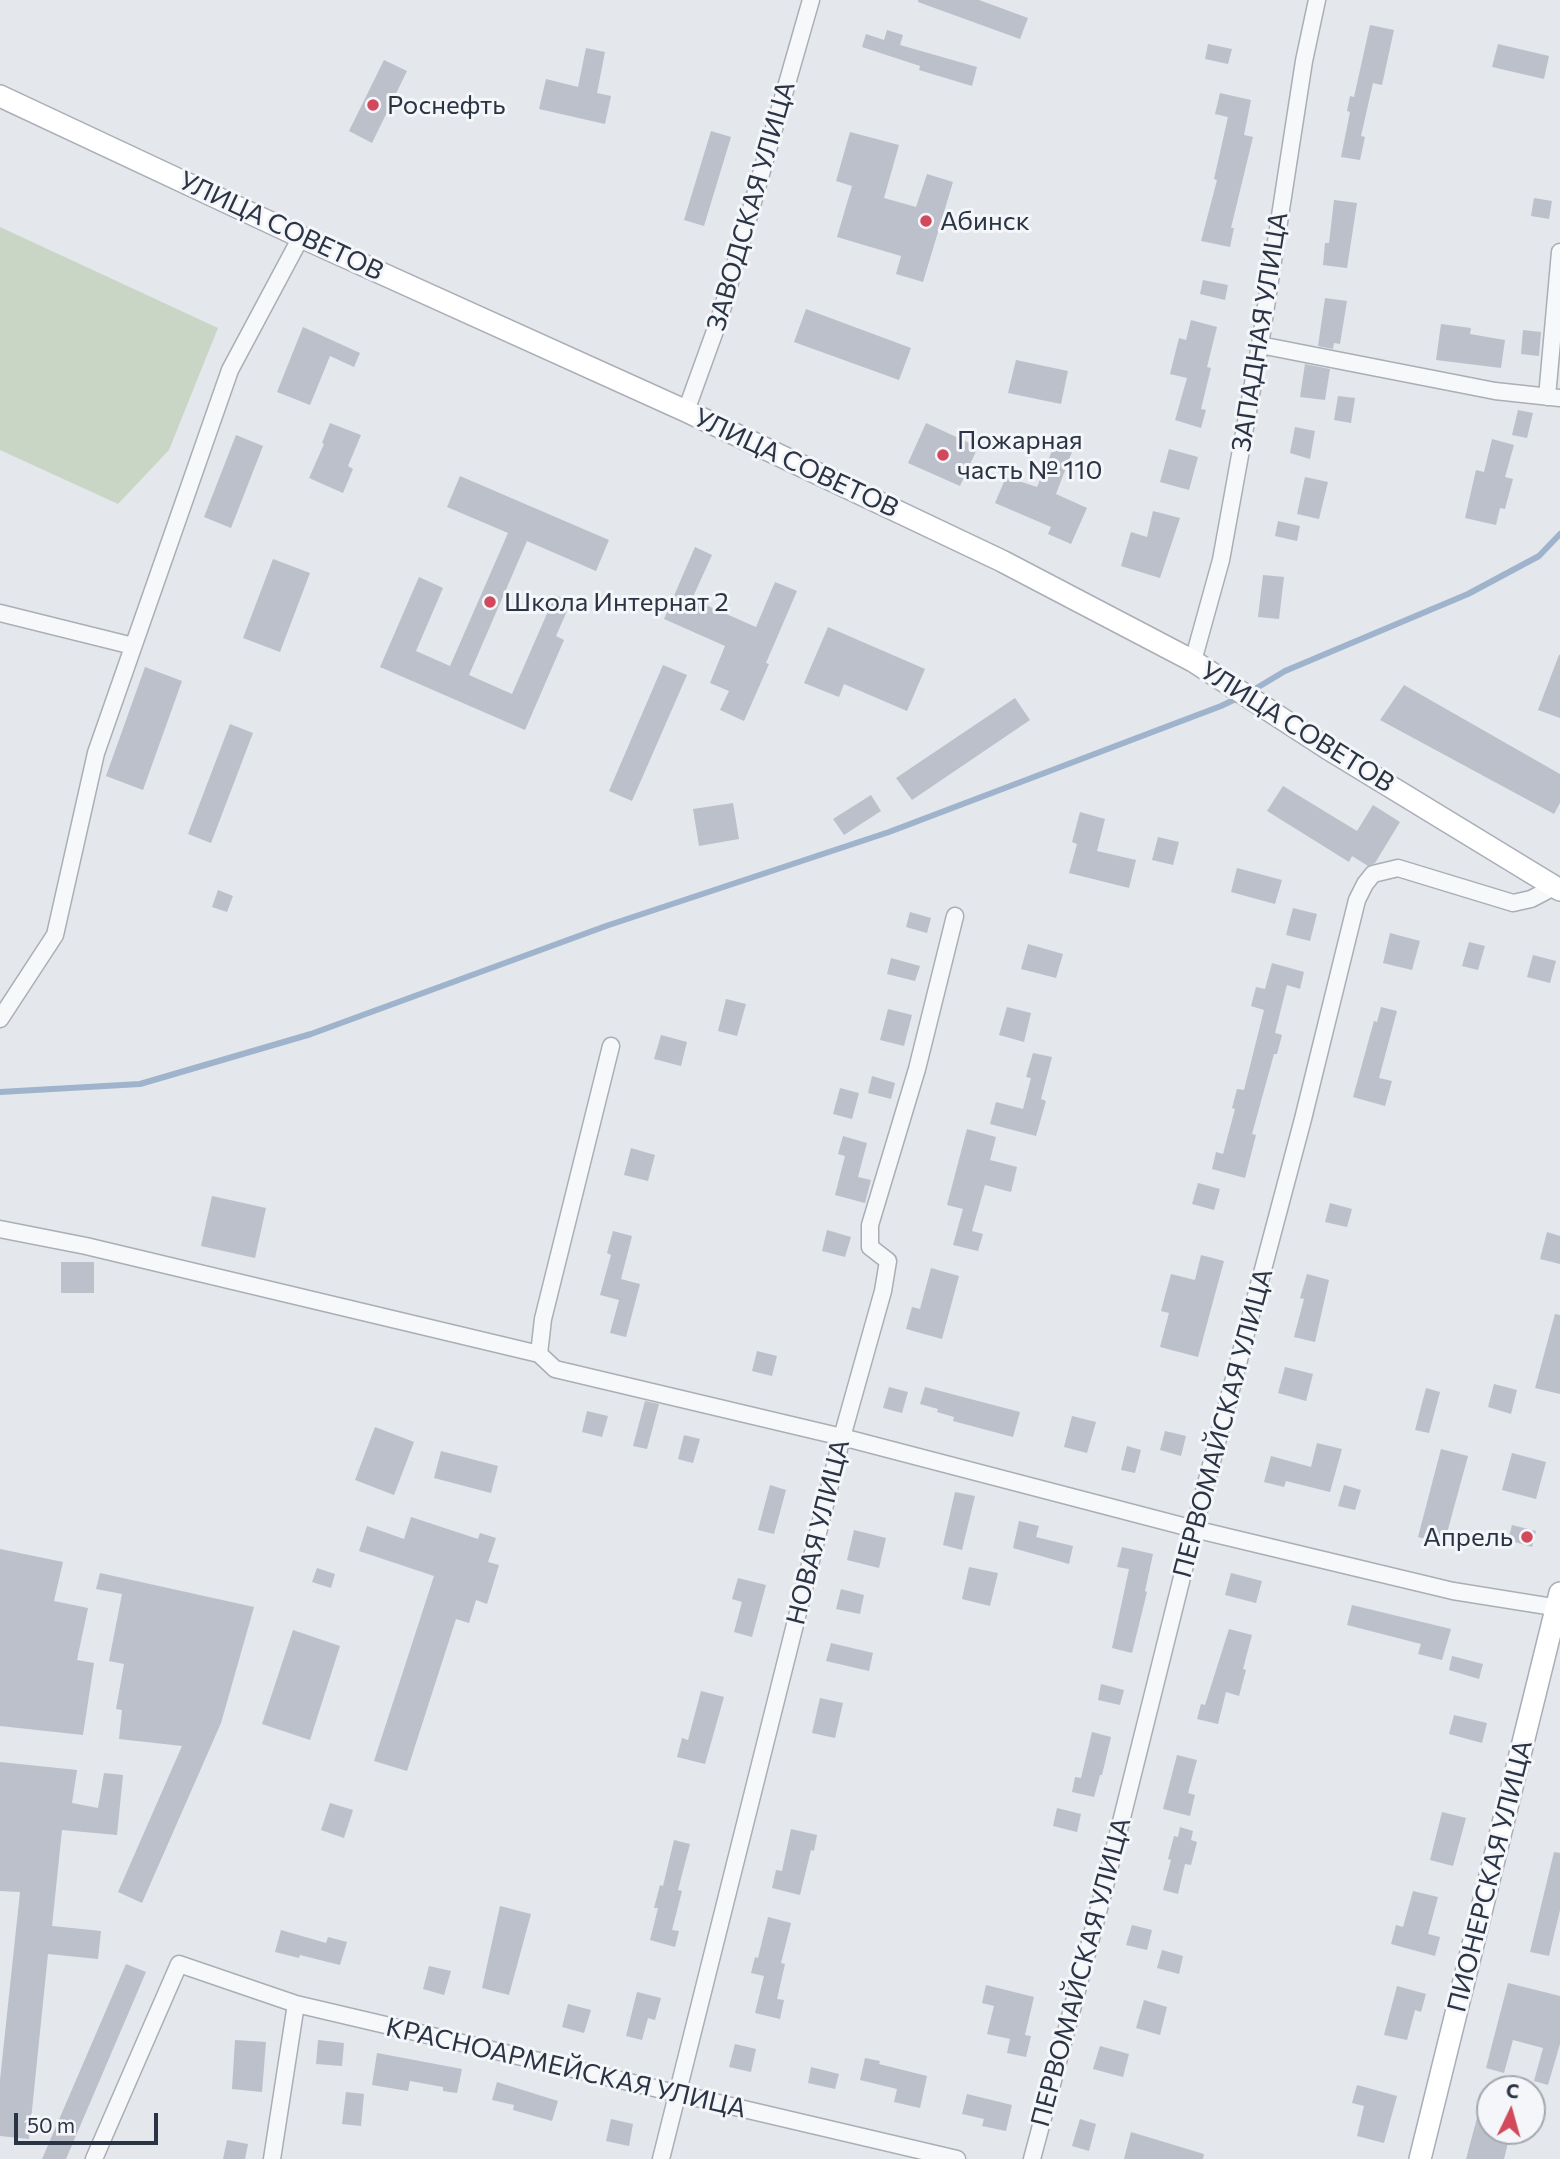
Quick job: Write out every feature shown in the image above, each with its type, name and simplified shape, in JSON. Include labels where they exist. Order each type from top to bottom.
[{"type":"main road","name":"УЛИЦА СОВЕТОВ","points":[[0,96],[302,237],[686,411],[1002,561],[1193,662],[1557,889]]},
{"type":"main road","name":"ПИОНЕРСКАЯ УЛИЦА","points":[[1420,2159],[1559,1604]]},
{"type":"street","name":"ЗАВОДСКАЯ УЛИЦА","points":[[686,411],[720,317],[811,0]]},
{"type":"street","name":"ЗАПАДНАЯ УЛИЦА","points":[[1193,662],[1221,560],[1259,345],[1304,61],[1317,0]]},
{"type":"street","points":[[0,1019],[55,934],[96,752],[230,370],[302,237]]},
{"type":"street","points":[[1259,345],[1495,391],[1553,398],[1560,252]]},
{"type":"street","points":[[0,612],[133,646]]},
{"type":"street","name":"ПЕРВОМАЙСКАЯ УЛИЦА","points":[[1031,2159],[1105,1886],[1194,1529],[1306,1106],[1357,900],[1373,874],[1398,868],[1513,903],[1557,889]]},
{"type":"street","name":"НОВАЯ УЛИЦА","points":[[660,2159],[842,1437],[883,1291],[888,1261],[870,1247],[870,1225],[917,1069],[956,916]]},
{"type":"street","points":[[539,1354],[542,1319],[611,1046]]},
{"type":"street","points":[[0,1228],[539,1354],[555,1369],[842,1437],[1194,1529],[1453,1591],[1559,1604]]},
{"type":"street","name":"КРАСНОАРМЕЙСКАЯ УЛИЦА","points":[[94,2159],[179,1964],[296,2004],[957,2159]]},
{"type":"street","points":[[272,2159],[296,2004]]},
{"type":"green space","points":[[0,227],[218,328],[169,450],[118,504],[0,450]]},
{"type":"building","points":[[918,0],[979,0],[1028,18],[1020,39]]},
{"type":"building","points":[[1370,25],[1394,30],[1382,85],[1373,83],[1361,136],[1365,137],[1360,160],[1341,157],[1350,112],[1347,111],[1350,96],[1354,97]]},
{"type":"building","points":[[887,30],[903,35],[900,45],[977,67],[972,86],[919,70],[920,66],[862,47],[866,34],[884,40]]},
{"type":"building","points":[[1208,44],[1232,49],[1228,64],[1205,59]]},
{"type":"building","points":[[1498,44],[1549,56],[1544,79],[1492,67]]},
{"type":"building","points":[[586,48],[605,52],[597,93],[611,96],[605,124],[539,109],[546,79],[578,87]]},
{"type":"building","points":[[384,60],[407,71],[372,143],[349,131]]},
{"type":"building","points":[[1220,93],[1251,100],[1244,135],[1253,137],[1231,228],[1234,228],[1230,247],[1201,241],[1217,180],[1214,179],[1228,117],[1215,114]]},
{"type":"building","points":[[711,131],[731,137],[704,226],[684,220]]},
{"type":"building","points":[[850,132],[899,145],[884,198],[916,207],[927,174],[953,182],[923,282],[896,274],[901,256],[837,237],[852,186],[836,181]]},
{"type":"building","points":[[1534,198],[1552,201],[1549,219],[1531,216]]},
{"type":"building","points":[[1334,200],[1357,203],[1347,268],[1323,265],[1325,243],[1329,243]]},
{"type":"building","points":[[1203,280],[1228,285],[1225,300],[1200,294]]},
{"type":"building","points":[[1325,298],[1347,301],[1340,344],[1334,343],[1333,349],[1318,346]]},
{"type":"building","points":[[806,309],[911,348],[899,380],[794,342]]},
{"type":"building","points":[[1191,320],[1217,327],[1207,367],[1211,368],[1201,409],[1206,410],[1201,428],[1175,420],[1187,378],[1170,374],[1179,338],[1186,340]]},
{"type":"building","points":[[1441,324],[1471,328],[1470,334],[1505,340],[1501,368],[1436,360]]},
{"type":"building","points":[[303,327],[360,353],[354,367],[330,356],[310,405],[277,392]]},
{"type":"building","points":[[1523,330],[1541,332],[1539,356],[1521,354]]},
{"type":"building","points":[[1016,360],[1068,371],[1061,404],[1008,393]]},
{"type":"building","points":[[1305,364],[1330,369],[1325,400],[1300,397]]},
{"type":"building","points":[[1338,396],[1355,398],[1351,423],[1334,420]]},
{"type":"building","points":[[1518,410],[1533,413],[1527,438],[1512,435]]},
{"type":"building","points":[[330,423],[361,435],[348,466],[353,469],[343,493],[309,478]]},
{"type":"building","name":"Пожарная часть № 110","points":[[926,423],[978,447],[960,486],[908,463]]},
{"type":"building","points":[[1295,427],[1315,431],[1310,459],[1290,453]]},
{"type":"building","points":[[236,435],[263,446],[231,528],[204,517]]},
{"type":"building","points":[[1057,439],[1075,444],[1056,494],[1087,508],[1071,544],[1048,534],[1051,527],[995,503],[1006,477],[1037,487]]},
{"type":"building","points":[[1492,439],[1514,445],[1505,477],[1513,479],[1505,509],[1500,508],[1496,525],[1465,518],[1476,470],[1484,472]]},
{"type":"building","points":[[1169,449],[1198,457],[1189,490],[1160,482]]},
{"type":"building","points":[[460,476],[609,540],[596,571],[527,541],[469,675],[512,694],[555,595],[571,602],[556,636],[564,640],[525,730],[380,667],[419,577],[443,588],[416,651],[450,666],[508,533],[447,507]]},
{"type":"building","points":[[1305,477],[1328,482],[1319,519],[1297,514]]},
{"type":"building","points":[[1153,511],[1180,518],[1160,578],[1121,566],[1131,532],[1147,537]]},
{"type":"building","points":[[1278,521],[1300,526],[1297,541],[1275,536]]},
{"type":"building","points":[[695,547],[712,555],[692,599],[756,627],[775,582],[797,591],[744,721],[720,710],[729,691],[710,683],[725,646],[664,619]]},
{"type":"building","points":[[273,559],[310,573],[280,652],[243,638]]},
{"type":"building","points":[[1263,575],[1284,577],[1279,619],[1258,617]]},
{"type":"building","points":[[828,627],[925,669],[907,711],[844,684],[839,697],[804,683]]},
{"type":"building","points":[[1560,655],[1560,718],[1538,710]]},
{"type":"building","points":[[663,665],[687,675],[632,801],[609,791]]},
{"type":"building","points":[[145,667],[182,681],[143,790],[106,776]]},
{"type":"building","points":[[1404,685],[1560,774],[1560,803],[1554,814],[1380,720]]},
{"type":"building","points":[[1015,698],[1030,720],[912,800],[896,778]]},
{"type":"building","points":[[230,724],[253,733],[211,843],[188,834]]},
{"type":"building","points":[[1283,786],[1357,831],[1373,805],[1400,822],[1375,863],[1368,866],[1352,856],[1349,862],[1267,811]]},
{"type":"building","points":[[871,795],[881,811],[844,835],[833,819]]},
{"type":"building","points":[[733,803],[739,839],[699,846],[693,809]]},
{"type":"building","points":[[1080,812],[1105,819],[1097,851],[1136,860],[1129,888],[1069,873],[1077,844],[1072,842]]},
{"type":"building","points":[[1158,837],[1179,842],[1173,865],[1152,860]]},
{"type":"building","points":[[1237,868],[1282,880],[1275,904],[1231,892]]},
{"type":"building","points":[[218,890],[233,896],[227,912],[212,907]]},
{"type":"building","points":[[1293,908],[1317,914],[1310,941],[1286,935]]},
{"type":"building","points":[[910,912],[931,918],[927,933],[906,927]]},
{"type":"building","points":[[1390,933],[1420,941],[1412,970],[1383,963]]},
{"type":"building","points":[[1469,942],[1485,946],[1478,970],[1462,966]]},
{"type":"building","points":[[1028,944],[1063,954],[1056,978],[1021,969]]},
{"type":"building","points":[[1533,955],[1556,961],[1550,983],[1527,977]]},
{"type":"building","points":[[891,958],[920,966],[915,981],[887,974]]},
{"type":"building","points":[[1272,963],[1304,972],[1300,989],[1287,985],[1275,1033],[1282,1035],[1277,1054],[1274,1054],[1252,1134],[1256,1135],[1245,1178],[1212,1169],[1216,1152],[1223,1154],[1235,1109],[1232,1108],[1237,1089],[1244,1090],[1264,1010],[1251,1006],[1256,987],[1265,989]]},
{"type":"building","points":[[726,999],[746,1004],[737,1036],[718,1031]]},
{"type":"building","points":[[1007,1007],[1031,1013],[1024,1042],[999,1035]]},
{"type":"building","points":[[1381,1007],[1397,1011],[1379,1078],[1392,1081],[1385,1106],[1353,1097],[1374,1021],[1377,1022]]},
{"type":"building","points":[[888,1009],[912,1015],[904,1046],[880,1040]]},
{"type":"building","points":[[661,1035],[687,1042],[681,1066],[654,1059]]},
{"type":"building","points":[[1033,1053],[1052,1057],[1041,1099],[1046,1101],[1036,1136],[990,1124],[996,1102],[1023,1109],[1031,1078],[1026,1077]]},
{"type":"building","points":[[872,1076],[895,1083],[891,1099],[868,1093]]},
{"type":"building","points":[[840,1088],[859,1093],[852,1119],[833,1114]]},
{"type":"building","points":[[967,1129],[996,1137],[990,1160],[1017,1167],[1011,1192],[985,1185],[972,1231],[983,1234],[978,1251],[953,1245],[963,1209],[947,1205]]},
{"type":"building","points":[[843,1136],[867,1143],[858,1177],[871,1180],[865,1203],[835,1195],[845,1156],[838,1154]]},
{"type":"building","points":[[631,1148],[655,1155],[648,1181],[624,1175]]},
{"type":"building","points":[[1198,1183],[1220,1189],[1214,1210],[1192,1204]]},
{"type":"building","points":[[212,1196],[266,1208],[255,1258],[201,1246]]},
{"type":"building","points":[[1330,1203],[1352,1209],[1347,1227],[1325,1222]]},
{"type":"building","points":[[827,1230],[851,1237],[845,1257],[822,1251]]},
{"type":"building","points":[[613,1231],[632,1236],[621,1279],[640,1284],[626,1337],[610,1333],[619,1300],[600,1295],[611,1255],[607,1253]]},
{"type":"building","points":[[1547,1232],[1560,1236],[1560,1264],[1540,1259]]},
{"type":"building","points":[[1201,1255],[1224,1261],[1198,1357],[1160,1347],[1169,1313],[1161,1311],[1171,1274],[1195,1280]]},
{"type":"building","points":[[61,1262],[94,1262],[94,1293],[61,1293]]},
{"type":"building","points":[[931,1268],[959,1276],[942,1339],[906,1329],[912,1307],[920,1309]]},
{"type":"building","points":[[1307,1274],[1329,1280],[1315,1342],[1294,1337],[1304,1299],[1300,1298]]},
{"type":"building","points":[[1555,1314],[1560,1315],[1560,1394],[1535,1388]]},
{"type":"building","points":[[757,1351],[777,1356],[772,1376],[752,1371]]},
{"type":"building","points":[[1285,1367],[1313,1374],[1306,1401],[1278,1393]]},
{"type":"building","points":[[1494,1384],[1517,1390],[1511,1414],[1488,1407]]},
{"type":"building","points":[[889,1387],[908,1392],[902,1413],[883,1408]]},
{"type":"building","points":[[925,1387],[1020,1412],[1013,1437],[953,1421],[954,1417],[920,1404]]},
{"type":"building","points":[[1426,1388],[1440,1392],[1429,1433],[1415,1430]]},
{"type":"building","points":[[645,1401],[659,1404],[647,1449],[633,1446]]},
{"type":"building","points":[[587,1411],[608,1416],[602,1437],[582,1432]]},
{"type":"building","points":[[1072,1416],[1096,1422],[1087,1453],[1064,1447]]},
{"type":"building","points":[[375,1427],[414,1442],[394,1495],[355,1480]]},
{"type":"building","points":[[1165,1431],[1186,1436],[1181,1456],[1160,1450]]},
{"type":"building","points":[[684,1435],[700,1439],[693,1463],[678,1459]]},
{"type":"building","points":[[1317,1443],[1342,1449],[1330,1492],[1286,1481],[1284,1487],[1264,1482],[1271,1456],[1311,1467]]},
{"type":"building","points":[[1127,1446],[1141,1450],[1135,1473],[1121,1470]]},
{"type":"building","points":[[1441,1449],[1468,1456],[1444,1544],[1418,1537]]},
{"type":"building","points":[[441,1451],[498,1466],[491,1493],[434,1478]]},
{"type":"building","points":[[1512,1453],[1546,1462],[1536,1499],[1502,1490]]},
{"type":"building","points":[[770,1485],[786,1490],[774,1534],[758,1530]]},
{"type":"building","points":[[1344,1485],[1361,1490],[1355,1510],[1338,1506]]},
{"type":"building","points":[[955,1492],[975,1496],[962,1550],[943,1545]]},
{"type":"building","points":[[411,1517],[478,1539],[480,1533],[496,1538],[488,1562],[499,1565],[487,1604],[476,1600],[469,1623],[456,1619],[407,1771],[374,1761],[434,1576],[359,1551],[367,1526],[404,1539]]},
{"type":"building","points":[[1019,1521],[1039,1526],[1036,1537],[1073,1546],[1069,1564],[1013,1548]]},
{"type":"building","points":[[1512,1525],[1536,1531],[1532,1547],[1508,1540]]},
{"type":"building","points":[[854,1530],[886,1538],[879,1568],[847,1560]]},
{"type":"building","points":[[1122,1547],[1153,1554],[1132,1653],[1112,1648],[1129,1569],[1117,1567]]},
{"type":"building","points":[[0,1549],[63,1562],[54,1601],[88,1608],[77,1660],[94,1663],[83,1735],[0,1726]]},
{"type":"building","points":[[969,1567],[998,1573],[990,1606],[962,1599]]},
{"type":"building","points":[[317,1568],[335,1574],[331,1588],[312,1582]]},
{"type":"building","points":[[100,1573],[254,1607],[221,1723],[142,1903],[118,1892],[182,1746],[119,1739],[122,1710],[116,1709],[124,1664],[109,1661],[122,1594],[96,1589]]},
{"type":"building","points":[[1231,1573],[1262,1581],[1256,1603],[1225,1595]]},
{"type":"building","points":[[738,1578],[766,1585],[752,1637],[734,1632],[742,1602],[732,1599]]},
{"type":"building","points":[[841,1589],[864,1595],[860,1614],[836,1609]]},
{"type":"building","points":[[1352,1605],[1451,1629],[1442,1660],[1418,1654],[1421,1644],[1347,1625]]},
{"type":"building","points":[[1229,1629],[1252,1635],[1239,1696],[1226,1692],[1218,1724],[1197,1719],[1201,1704],[1205,1705]]},
{"type":"building","points":[[293,1630],[340,1646],[310,1740],[262,1724]]},
{"type":"building","points":[[831,1643],[873,1653],[869,1671],[826,1661]]},
{"type":"building","points":[[1452,1656],[1483,1664],[1479,1679],[1449,1670]]},
{"type":"building","points":[[1101,1684],[1124,1690],[1120,1705],[1098,1700]]},
{"type":"building","points":[[701,1691],[724,1697],[705,1764],[677,1757],[682,1738],[688,1740]]},
{"type":"building","points":[[820,1698],[843,1703],[835,1738],[812,1733]]},
{"type":"building","points":[[1454,1715],[1487,1723],[1482,1743],[1449,1734]]},
{"type":"building","points":[[1092,1732],[1111,1737],[1094,1797],[1072,1792],[1075,1777],[1081,1778]]},
{"type":"building","points":[[1177,1755],[1197,1760],[1188,1793],[1195,1795],[1190,1816],[1163,1809]]},
{"type":"building","points":[[0,1762],[77,1770],[72,1803],[98,1808],[104,1773],[123,1775],[117,1835],[62,1830],[52,1926],[101,1931],[98,1959],[48,1954],[29,2139],[0,2136],[0,2080],[20,1892],[0,1891]]},
{"type":"building","points":[[330,1803],[353,1810],[344,1838],[321,1830]]},
{"type":"building","points":[[1057,1808],[1081,1814],[1077,1832],[1053,1826]]},
{"type":"building","points":[[1442,1812],[1466,1818],[1453,1866],[1430,1860]]},
{"type":"building","points":[[1180,1827],[1193,1831],[1191,1840],[1197,1842],[1191,1865],[1185,1864],[1178,1894],[1163,1890],[1174,1836],[1178,1837]]},
{"type":"building","points":[[791,1829],[817,1835],[800,1895],[772,1888],[776,1870],[782,1871]]},
{"type":"building","points":[[674,1840],[690,1844],[678,1890],[682,1891],[672,1930],[679,1931],[675,1947],[650,1940],[658,1908],[654,1908],[660,1885],[663,1886]]},
{"type":"building","points":[[1554,1852],[1560,1853],[1560,1910],[1549,1956],[1530,1952]]},
{"type":"building","points":[[1413,1891],[1438,1897],[1428,1934],[1440,1937],[1435,1956],[1391,1944],[1396,1925],[1403,1927]]},
{"type":"building","points":[[500,1906],[531,1914],[509,1995],[482,1988]]},
{"type":"building","points":[[768,1917],[791,1923],[781,1963],[785,1964],[777,1999],[784,2000],[780,2019],[755,2013],[764,1976],[751,1973],[755,1957],[758,1958]]},
{"type":"building","points":[[1132,1925],[1152,1930],[1147,1950],[1126,1945]]},
{"type":"building","points":[[281,1930],[326,1943],[328,1937],[347,1942],[340,1965],[275,1952]]},
{"type":"building","points":[[1162,1950],[1183,1956],[1179,1974],[1157,1968]]},
{"type":"building","points":[[126,1964],[146,1972],[66,2159],[42,2159]]},
{"type":"building","points":[[429,1966],[451,1971],[444,1995],[423,1989]]},
{"type":"building","points":[[1508,1983],[1560,1996],[1560,2044],[1548,2085],[1546,2075],[1536,2075],[1543,2048],[1513,2040],[1504,2073],[1486,2068]]},
{"type":"building","points":[[986,1985],[1034,1997],[1025,2035],[1031,2036],[1026,2057],[1007,2053],[1010,2039],[987,2034],[994,2006],[982,2003]]},
{"type":"building","points":[[1397,1986],[1426,1994],[1421,2012],[1415,2010],[1407,2040],[1384,2035]]},
{"type":"building","points":[[637,1992],[661,1998],[655,2020],[648,2018],[642,2040],[626,2036]]},
{"type":"building","points":[[1144,2000],[1167,2007],[1160,2035],[1136,2028]]},
{"type":"building","points":[[568,2004],[591,2010],[584,2033],[562,2027]]},
{"type":"building","points":[[235,2040],[266,2042],[262,2092],[232,2089]]},
{"type":"building","points":[[318,2040],[344,2043],[342,2066],[316,2064]]},
{"type":"building","points":[[735,2044],[756,2049],[751,2072],[729,2067]]},
{"type":"building","points":[[1100,2046],[1129,2054],[1123,2077],[1093,2069]]},
{"type":"building","points":[[377,2053],[462,2069],[457,2093],[443,2091],[443,2087],[410,2081],[408,2091],[372,2085]]},
{"type":"building","points":[[865,2058],[927,2076],[920,2108],[894,2102],[897,2089],[860,2080]]},
{"type":"building","points":[[811,2067],[839,2074],[835,2089],[808,2083]]},
{"type":"building","points":[[497,2082],[558,2101],[552,2121],[513,2110],[514,2105],[492,2100]]},
{"type":"building","points":[[1357,2085],[1397,2096],[1384,2143],[1357,2136],[1364,2106],[1352,2103]]},
{"type":"building","points":[[346,2092],[364,2094],[361,2126],[342,2124]]},
{"type":"building","points":[[967,2094],[1012,2105],[1006,2131],[982,2126],[984,2119],[962,2114]]},
{"type":"building","points":[[611,2119],[633,2124],[629,2146],[606,2141]]},
{"type":"building","points":[[1080,2119],[1096,2124],[1089,2151],[1072,2146]]},
{"type":"building","points":[[1476,2122],[1476,2145],[1508,2145],[1504,2159],[1466,2159]]},
{"type":"building","points":[[1131,2132],[1204,2154],[1203,2159],[1124,2159]]},
{"type":"building","points":[[227,2140],[248,2144],[245,2159],[223,2159]]},
{"type":"waterway","points":[[1250,692],[1285,671],[1468,594],[1539,556],[1560,534]]},
{"type":"waterway","points":[[0,1092],[140,1084],[311,1034],[606,926],[889,832],[1240,697]]},
{"type":"place","name":"Роснефть","points":[[373,105]]},
{"type":"place","name":"Абинск","points":[[926,221]]},
{"type":"place","name":"Пожарная часть № 110","points":[[943,455]]},
{"type":"place","name":"Школа Интернат 2","points":[[490,602]]},
{"type":"place","name":"Апрель","points":[[1527,1537]]}]
